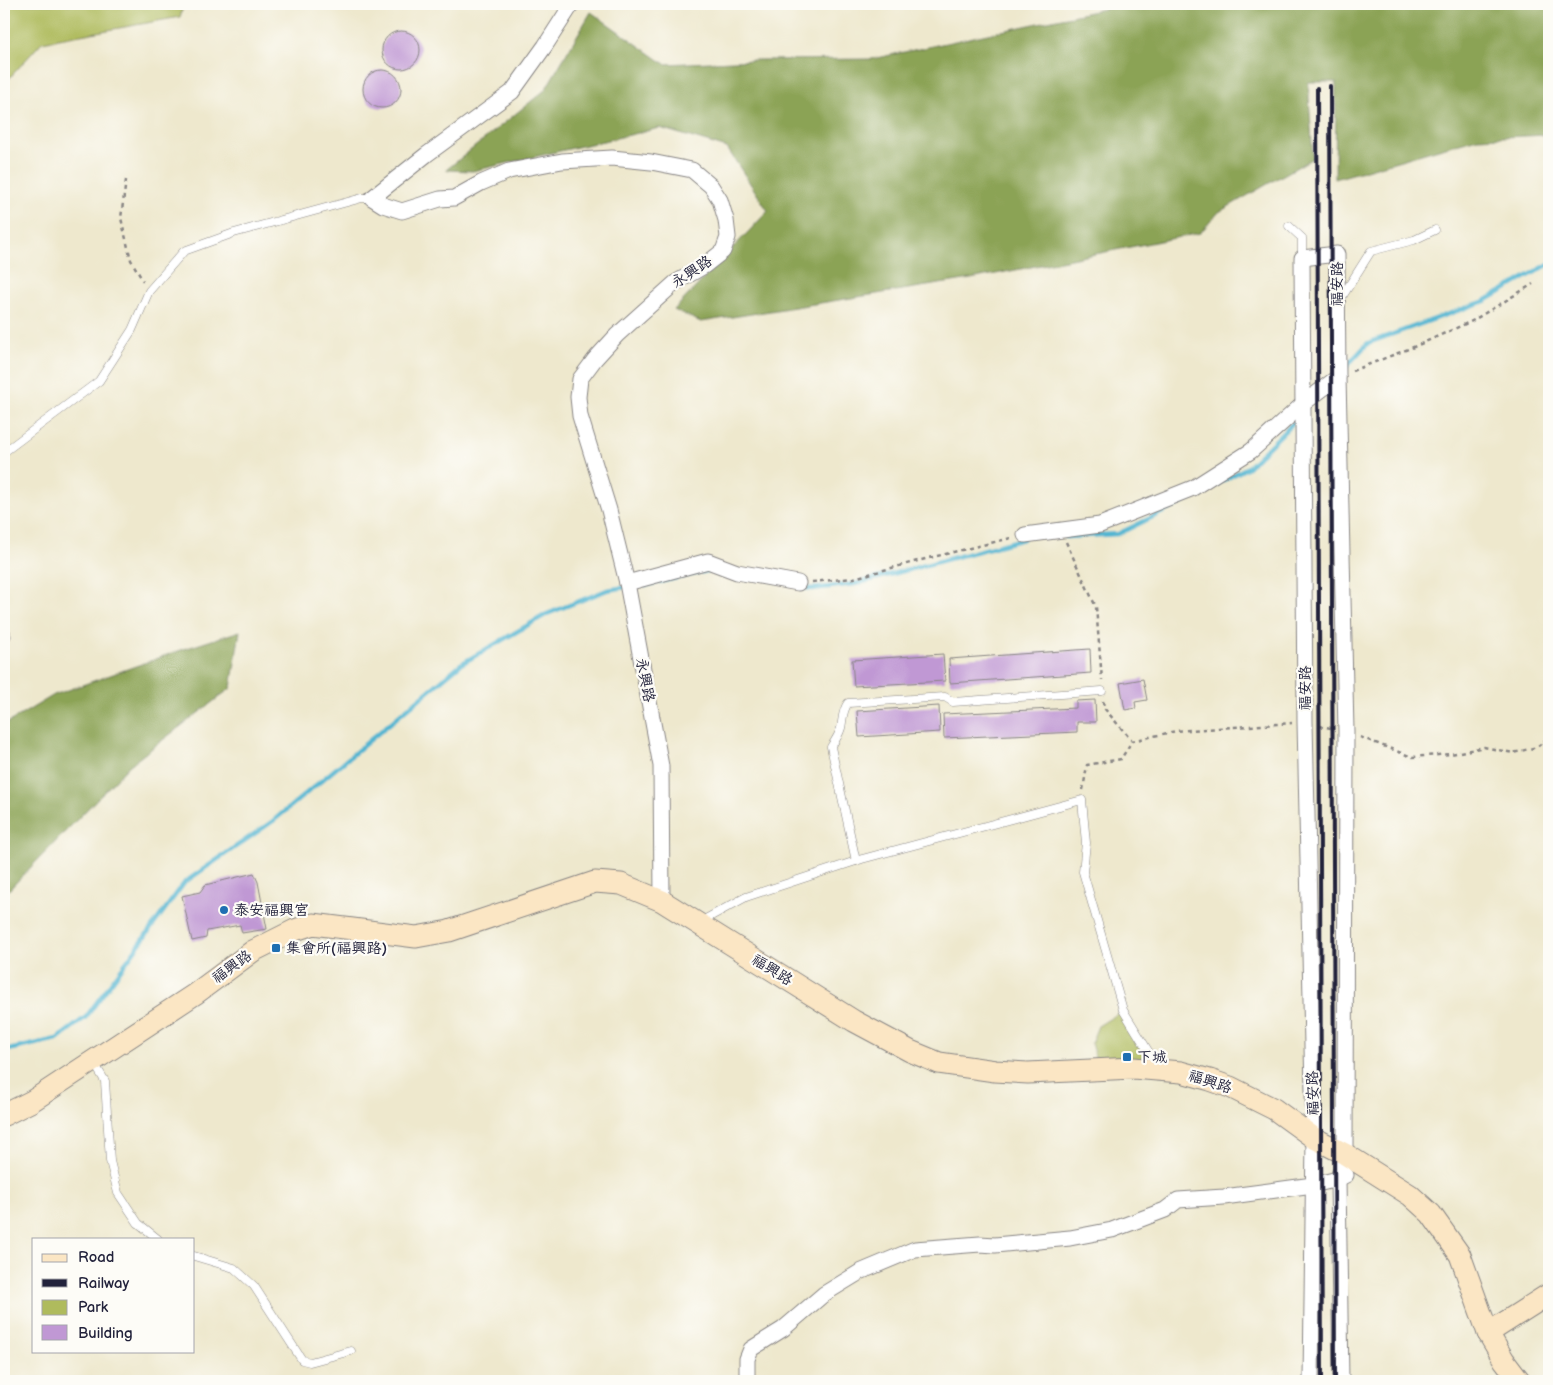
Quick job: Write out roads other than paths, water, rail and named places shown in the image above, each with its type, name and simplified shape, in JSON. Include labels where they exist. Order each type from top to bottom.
[{"type":"street","points":[[372,198],[426,155],[512,92],[572,4]]},
{"type":"street","name":"永興路","points":[[372,198],[383,205],[402,211],[454,198],[481,183],[509,172],[562,161],[612,158],[651,162],[692,170],[712,186],[720,200],[726,220],[728,237],[723,251],[704,266],[675,283],[617,335],[580,379],[578,397],[580,416],[609,510],[627,583],[661,766],[662,901]]},
{"type":"street","name":"福安路","points":[[1311,1381],[1314,1138],[1305,722],[1302,258],[1337,254],[1352,1158]]},
{"type":"street","points":[[1024,534],[1100,525],[1193,488],[1251,451],[1304,403],[1338,376]]},
{"type":"street","points":[[627,583],[708,561],[737,572],[798,583]]},
{"type":"street","name":"福興路","points":[[4,1115],[32,1101],[195,994],[253,951],[295,930],[312,924],[416,937],[449,931],[595,882],[621,884],[662,901],[854,1021],[910,1051],[939,1063],[995,1071],[1028,1073],[1134,1068],[1181,1072],[1210,1080],[1245,1094],[1274,1109],[1314,1138],[1352,1158],[1410,1195],[1431,1214],[1460,1255],[1488,1333],[1504,1360],[1520,1381]]},
{"type":"street","points":[[747,1381],[747,1359],[751,1349],[783,1330],[824,1294],[860,1272],[915,1249],[980,1244],[995,1245],[1070,1238],[1121,1226],[1165,1210],[1178,1200],[1224,1197],[1313,1185],[1338,1179],[1348,1174],[1352,1158]]},
{"type":"street","points":[[1338,1179],[1341,1381]]},
{"type":"street","points":[[1488,1333],[1549,1294]]},
{"type":"lane","points":[[4,452],[99,381],[132,330],[149,291],[184,251],[234,233],[362,198],[372,198]]},
{"type":"lane","points":[[1289,226],[1302,238],[1302,258]]},
{"type":"lane","points":[[1338,304],[1371,251],[1414,240],[1435,230]]},
{"type":"lane","points":[[4,445],[13,446]]},
{"type":"lane","points":[[4,624],[7,636],[4,640]]},
{"type":"lane","points":[[856,861],[831,747],[838,736],[843,714],[848,703],[945,697],[953,702],[1102,691]]},
{"type":"lane","points":[[698,923],[746,897],[856,861],[1082,800],[1086,843],[1083,872],[1123,1010],[1160,1070]]},
{"type":"lane","points":[[92,1060],[105,1081],[110,1161],[118,1193],[138,1223],[157,1238]]},
{"type":"lane","points":[[195,1256],[234,1268],[254,1286],[302,1360],[310,1362],[351,1351]]},
{"type":"waterway","points":[[1342,371],[1368,343],[1485,301],[1549,264]]},
{"type":"waterway","points":[[1066,537],[1118,534],[1181,503],[1248,467],[1299,417]]},
{"type":"waterway","points":[[800,587],[812,589],[855,584],[1023,539]]},
{"type":"waterway","points":[[646,585],[711,570],[716,571]]},
{"type":"waterway","points":[[4,1051],[57,1039],[86,1017],[185,882],[273,821],[461,664],[547,614],[607,590],[626,587]]},
{"type":"railway","points":[[1330,86],[1335,1381]]},
{"type":"railway","points":[[1317,88],[1322,1381]]},
{"type":"place","name":"泰安福興宮","points":[[224,910]]},
{"type":"place","name":"集會所(福興路)","points":[[276,948]]},
{"type":"place","name":"下城","points":[[1127,1057]]}]
